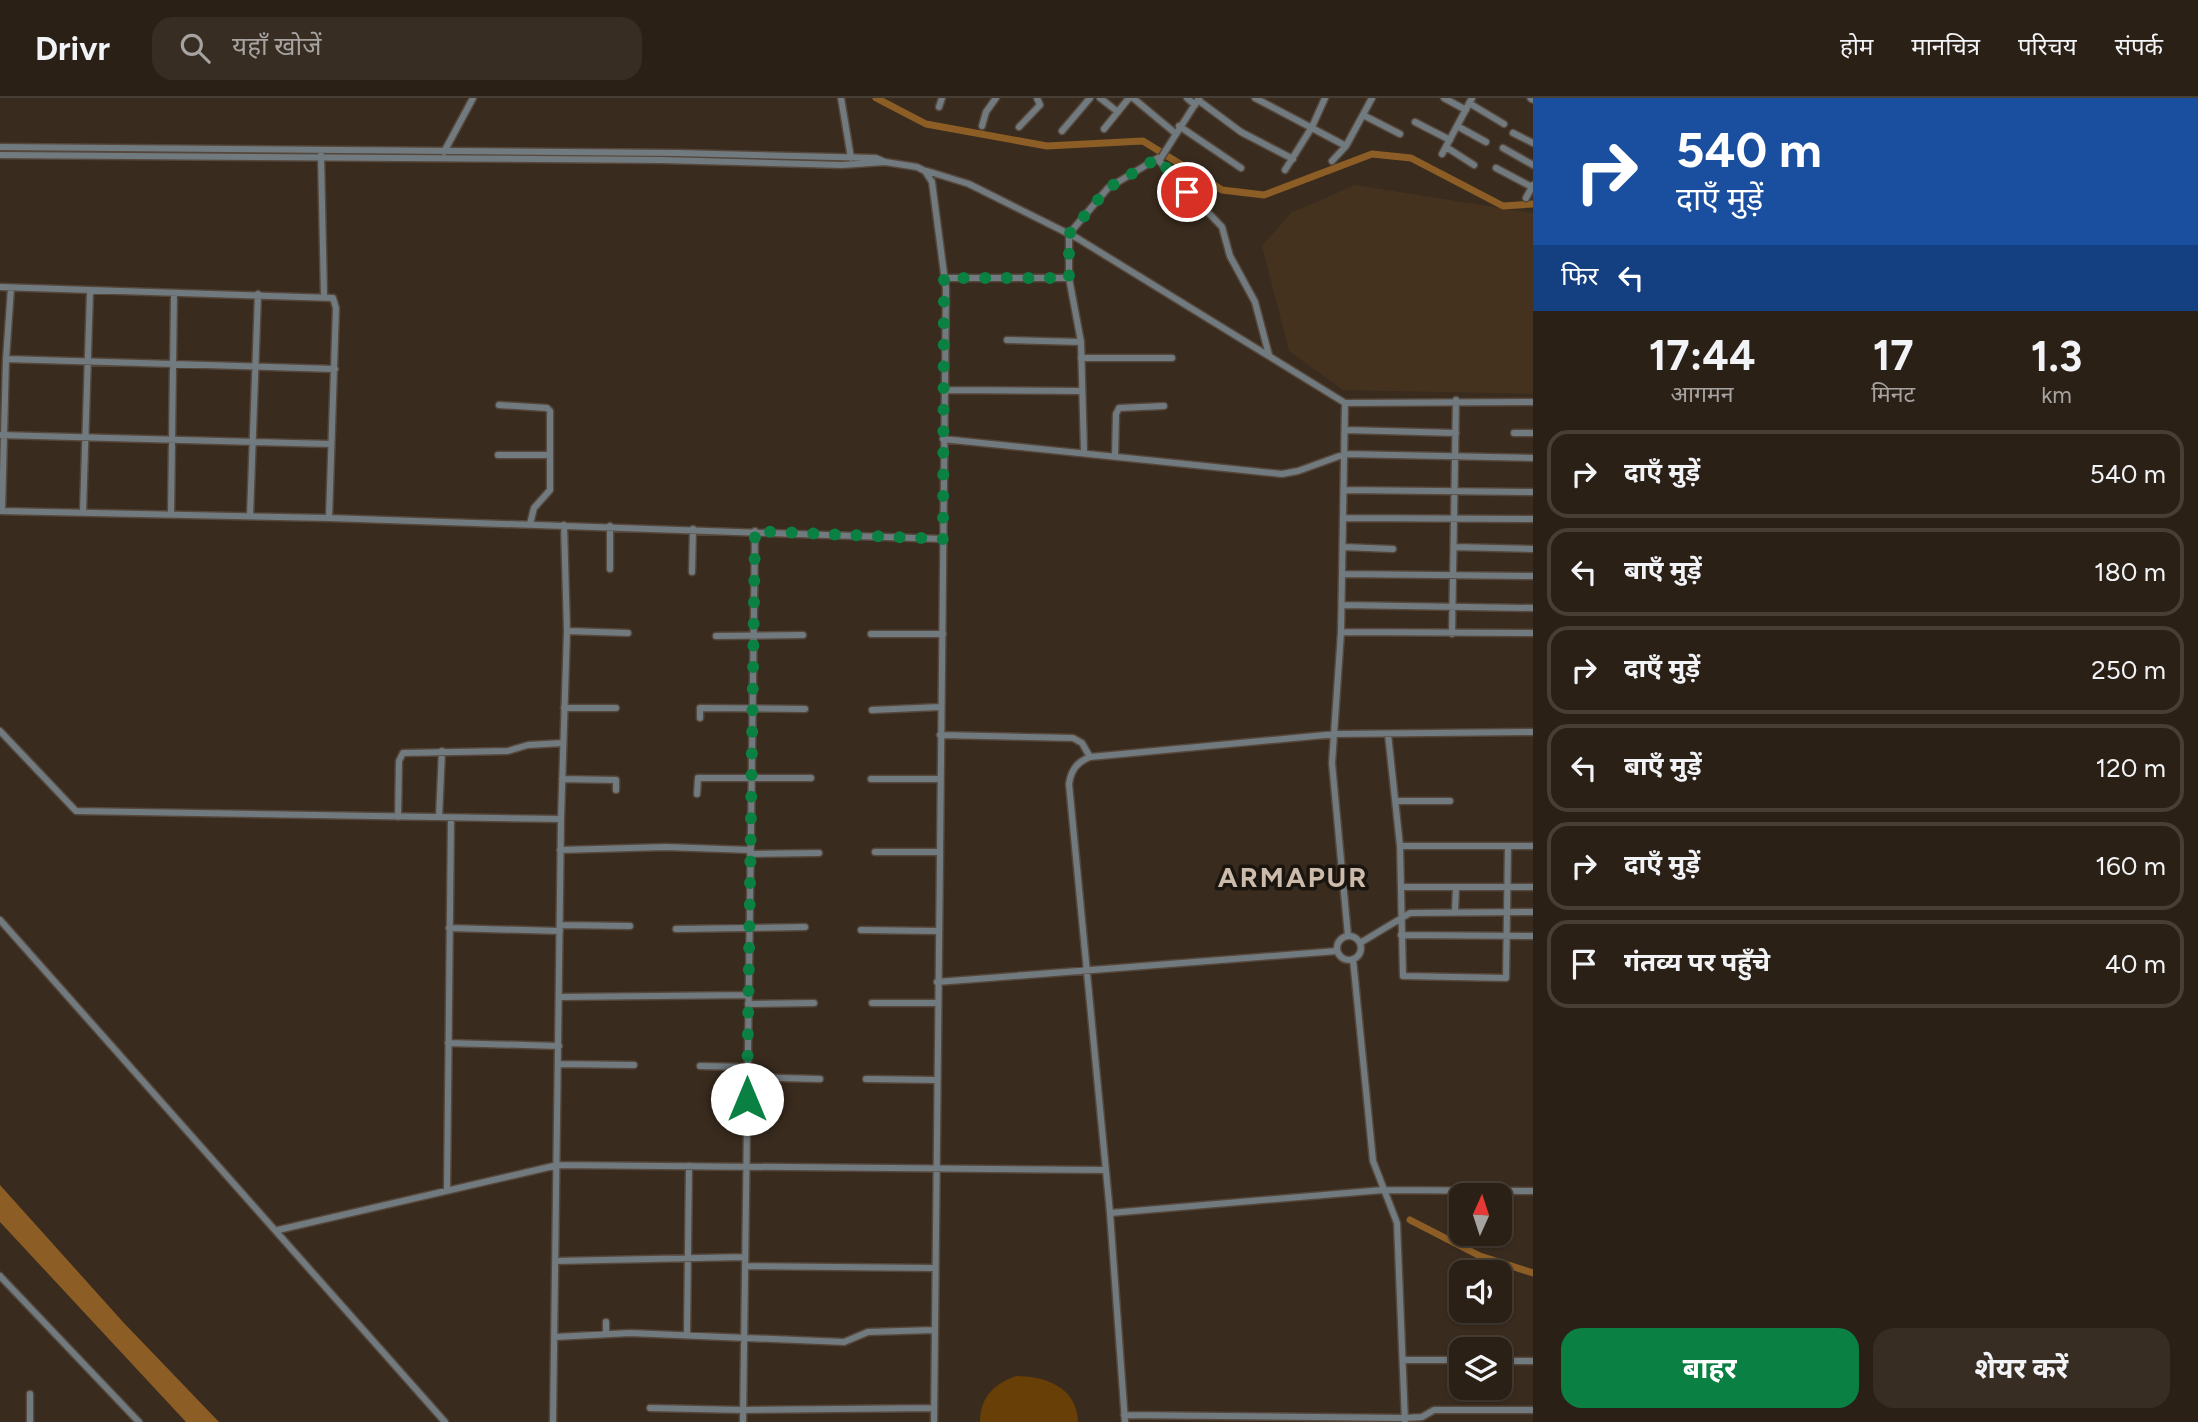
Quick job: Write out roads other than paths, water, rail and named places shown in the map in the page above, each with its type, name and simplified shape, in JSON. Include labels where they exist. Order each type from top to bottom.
[{"type":"street","points":[[444,152],[473,98]]},
{"type":"street","points":[[841,98],[851,158]]},
{"type":"street","points":[[939,107],[942,98]]},
{"type":"street","points":[[982,126],[986,112],[996,98]]},
{"type":"street","points":[[1062,131],[1090,98]]},
{"type":"street","points":[[1100,98],[1118,112]]},
{"type":"street","points":[[1104,130],[1131,98],[1177,130],[1241,168]]},
{"type":"street","points":[[1187,98],[1197,101],[1241,132],[1293,159]]},
{"type":"street","points":[[1255,98],[1346,146]]},
{"type":"street","points":[[1285,170],[1312,127],[1325,98]]},
{"type":"street","points":[[1444,98],[1469,104],[1504,124]]},
{"type":"street","points":[[1019,127],[1041,99]]},
{"type":"street","points":[[1332,160],[1346,146],[1369,99]]},
{"type":"street","points":[[1084,452],[1081,342],[1069,278],[1069,234],[1108,188],[1159,157],[1197,101]]},
{"type":"street","points":[[1446,147],[1469,104]]},
{"type":"street","points":[[1363,115],[1400,134]]},
{"type":"street","points":[[1415,122],[1474,165]]},
{"type":"street","points":[[1457,126],[1486,142]]},
{"type":"street","points":[[1513,133],[1533,144]]},
{"type":"street","points":[[0,147],[876,158],[885,162]]},
{"type":"street","points":[[1503,148],[1533,165]]},
{"type":"street","points":[[321,150],[324,296]]},
{"type":"street","points":[[0,155],[908,164],[969,184],[1069,234],[1345,403],[1457,400],[1533,402]]},
{"type":"street","points":[[1159,157],[1198,205],[1222,228],[1230,256],[1255,302],[1269,355]]},
{"type":"street","points":[[1496,168],[1532,186],[1526,198]]},
{"type":"street","points":[[925,170],[932,182],[944,278],[943,634],[936,1003],[934,1422]]},
{"type":"street","points":[[944,278],[1069,278]]},
{"type":"street","points":[[0,287],[90,292],[324,296],[336,302],[328,518]]},
{"type":"street","points":[[11,288],[2,435],[1,511],[610,526],[943,539]]},
{"type":"street","points":[[83,512],[90,292]]},
{"type":"street","points":[[171,514],[174,293]]},
{"type":"street","points":[[250,516],[258,294]]},
{"type":"street","points":[[1007,340],[1081,342]]},
{"type":"street","points":[[1081,358],[1172,358]]},
{"type":"street","points":[[6,359],[86,364],[256,365],[335,369]]},
{"type":"street","points":[[944,390],[1082,391]]},
{"type":"street","points":[[1452,634],[1457,400]]},
{"type":"street","points":[[1345,403],[1342,605],[1336,734],[1332,762],[1348,936]]},
{"type":"street","points":[[499,405],[549,409],[549,495],[534,508],[530,524]]},
{"type":"street","points":[[1115,456],[1116,414],[1119,408],[1164,406]]},
{"type":"street","points":[[1346,430],[1456,433]]},
{"type":"street","points":[[1514,433],[1533,433]]},
{"type":"street","points":[[2,435],[331,444]]},
{"type":"street","points":[[943,439],[1282,474],[1345,454],[1533,458]]},
{"type":"street","points":[[498,455],[549,456]]},
{"type":"street","points":[[1344,490],[1533,492]]},
{"type":"street","points":[[1344,518],[1533,519]]},
{"type":"street","points":[[554,1422],[561,819],[567,631],[564,525]]},
{"type":"street","points":[[610,526],[610,569]]},
{"type":"street","points":[[692,572],[693,529]]},
{"type":"street","points":[[743,1422],[755,531]]},
{"type":"street","points":[[1343,547],[1393,549]]},
{"type":"street","points":[[1454,547],[1533,549]]},
{"type":"street","points":[[1343,574],[1533,576]]},
{"type":"street","points":[[1342,605],[1533,608]]},
{"type":"street","points":[[567,631],[628,633]]},
{"type":"street","points":[[1341,632],[1533,634]]},
{"type":"street","points":[[871,634],[943,634]]},
{"type":"street","points":[[716,636],[803,635]]},
{"type":"street","points":[[872,710],[940,707]]},
{"type":"street","points":[[564,708],[615,708]]},
{"type":"street","points":[[700,718],[700,708],[805,709]]},
{"type":"street","points":[[0,731],[76,811],[561,819]]},
{"type":"street","points":[[1533,732],[1336,734],[1090,757],[1079,762],[1071,771],[1069,784],[1110,1213],[1124,1419],[1405,1420],[1422,1417],[1434,1410],[1533,1410]]},
{"type":"street","points":[[1388,734],[1401,846],[1400,971],[1406,978],[1500,980],[1507,975],[1508,846]]},
{"type":"street","points":[[940,735],[1073,738],[1082,743],[1090,757]]},
{"type":"street","points":[[398,817],[400,756],[407,751],[508,751],[528,745],[563,743]]},
{"type":"street","points":[[439,817],[442,751]]},
{"type":"street","points":[[697,794],[698,778],[811,778]]},
{"type":"street","points":[[562,779],[616,780],[616,790]]},
{"type":"street","points":[[871,779],[939,779]]},
{"type":"street","points":[[1396,801],[1450,801]]},
{"type":"street","points":[[447,1190],[451,818]]},
{"type":"street","points":[[1401,846],[1533,846]]},
{"type":"street","points":[[561,850],[666,847],[819,853]]},
{"type":"street","points":[[875,852],[938,852]]},
{"type":"street","points":[[1401,887],[1533,887]]},
{"type":"street","points":[[1455,911],[1456,887]]},
{"type":"street","points":[[1360,943],[1402,917],[1418,911],[1533,912]]},
{"type":"street","points":[[0,920],[278,1230],[445,1422]]},
{"type":"street","points":[[449,928],[630,926]]},
{"type":"street","points":[[676,929],[805,927]]},
{"type":"street","points":[[862,930],[937,931]]},
{"type":"street","points":[[1401,935],[1533,936]]},
{"type":"street","points":[[937,982],[1337,951],[1345,959],[1353,959],[1359,954],[1360,943],[1355,937],[1348,936],[1340,939],[1337,951]]},
{"type":"street","points":[[1353,959],[1373,1161],[1383,1190],[1395,1212],[1397,1223],[1405,1420]]},
{"type":"street","points":[[560,997],[748,995]]},
{"type":"street","points":[[748,1004],[814,1003]]},
{"type":"street","points":[[872,1003],[936,1003]]},
{"type":"street","points":[[448,1043],[559,1046]]},
{"type":"street","points":[[559,1064],[634,1065]]},
{"type":"street","points":[[700,1066],[747,1067]]},
{"type":"street","points":[[747,1077],[820,1079]]},
{"type":"street","points":[[866,1079],[936,1080]]},
{"type":"street","points":[[278,1230],[558,1166],[1105,1170]]},
{"type":"street","points":[[687,1335],[689,1166]]},
{"type":"street","points":[[1110,1213],[1383,1190],[1533,1191]]},
{"type":"street","points":[[556,1261],[745,1257]]},
{"type":"street","points":[[745,1266],[934,1268]]},
{"type":"street","points":[[0,1276],[136,1419],[127,1422]]},
{"type":"street","points":[[606,1322],[606,1335]]},
{"type":"street","points":[[555,1337],[687,1335],[844,1342],[868,1332],[934,1330]]},
{"type":"street","points":[[1404,1360],[1449,1360]]},
{"type":"street","points":[[1512,1361],[1533,1361]]},
{"type":"street","points":[[30,1394],[30,1422]]},
{"type":"street","points":[[650,1408],[934,1408]]},
{"type":"street","points":[[1422,1417],[1430,1422]]},
{"type":"waterway","points":[[876,98],[926,124],[1047,146],[1143,141],[1222,190],[1264,195],[1372,154],[1411,158],[1503,206],[1533,204]]},
{"type":"waterway","points":[[1410,1220],[1480,1256],[1533,1273]]},
{"type":"district","name":"ARMAPUR","points":[[1293,877]]}]
